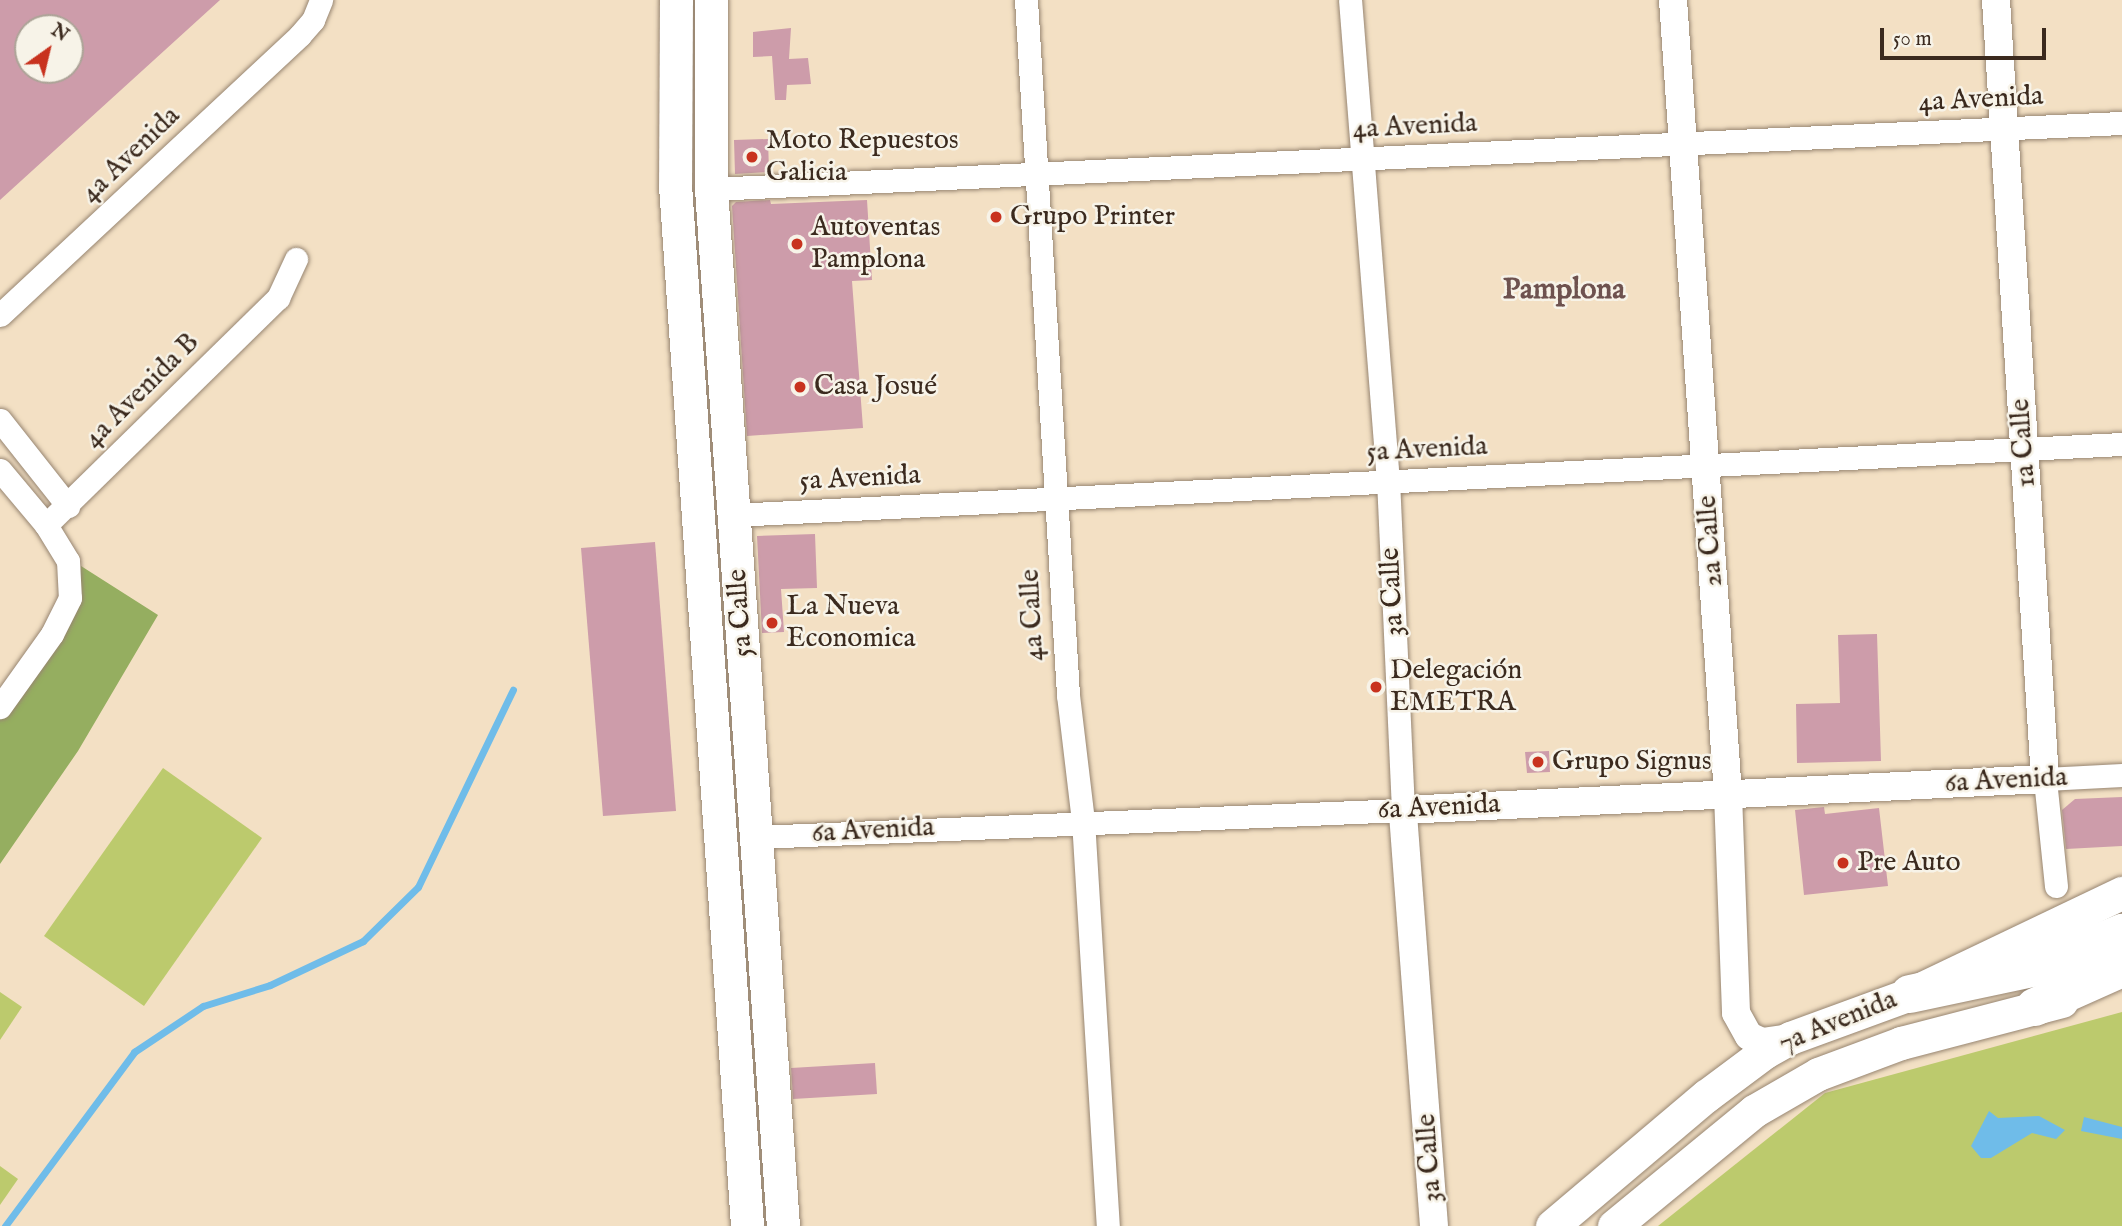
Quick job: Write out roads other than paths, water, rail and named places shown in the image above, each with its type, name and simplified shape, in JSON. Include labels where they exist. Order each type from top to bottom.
[{"type":"highway","points":[[1910,994],[2042,966],[2122,933]]},
{"type":"highway","points":[[2035,1007],[2122,968]]},
{"type":"main road","name":"5a Calle","points":[[676,0],[676,198],[747,1226]]},
{"type":"main road","name":"5a Calle","points":[[711,0],[711,189],[783,1226]]},
{"type":"main road","name":"7a Avenida","points":[[1552,1226],[1706,1096],[1790,1038],[1910,994],[2122,893]]},
{"type":"main road","name":"7a Avenida","points":[[1614,1226],[1754,1111],[1818,1074],[1901,1043],[2122,986]]},
{"type":"street","name":"4a Avenida","points":[[0,315],[300,35],[313,20],[321,0]]},
{"type":"street","name":"4a Calle","points":[[1026,0],[1033,174],[1068,695],[1083,820],[1108,1226]]},
{"type":"street","name":"3a Calle","points":[[1350,0],[1388,481],[1403,810],[1434,1226]]},
{"type":"street","name":"2a Calle","points":[[1673,0],[1728,794],[1736,1013],[1749,1036],[1762,1042],[1790,1038]]},
{"type":"street","name":"1a Calle","points":[[1996,0],[2045,779],[2056,886]]},
{"type":"street","name":"4a Avenida","points":[[711,189],[2122,123]]},
{"type":"street","name":"4a Avenida B","points":[[47,525],[278,299],[296,259]]},
{"type":"street","points":[[0,420],[68,506]]},
{"type":"street","name":"5a Avenida","points":[[734,515],[2122,444]]},
{"type":"street","points":[[0,470],[47,525],[68,561],[70,598],[52,634],[0,706]]},
{"type":"street","name":"6a Avenida","points":[[757,837],[1083,820],[1403,810],[2122,775]]},
{"type":"water","points":[[1989,1111],[1998,1118],[2039,1116],[2065,1130],[2056,1139],[2032,1133],[1991,1158],[1981,1158],[1971,1146]]},
{"type":"water","points":[[2084,1117],[2122,1127],[2122,1139],[2081,1131]]},
{"type":"waterway","points":[[5,1226],[134,1052],[203,1006],[270,985],[363,941],[418,887],[513,690]]},
{"type":"place","name":"Moto Repuestos Galicia","points":[[752,157]]},
{"type":"place","name":"Grupo Printer","points":[[996,217]]},
{"type":"place","name":"Autoventas Pamplona","points":[[797,244]]},
{"type":"place","name":"Casa Josué","points":[[800,387]]},
{"type":"place","name":"La Nueva Economica","points":[[772,623]]},
{"type":"place","name":"Delegación EMETRA","points":[[1376,687]]},
{"type":"place","name":"Grupo Signus","points":[[1538,762]]},
{"type":"place","name":"Pre Auto","points":[[1843,863]]},
{"type":"district","name":"Pamplona","points":[[1564,290]]}]
